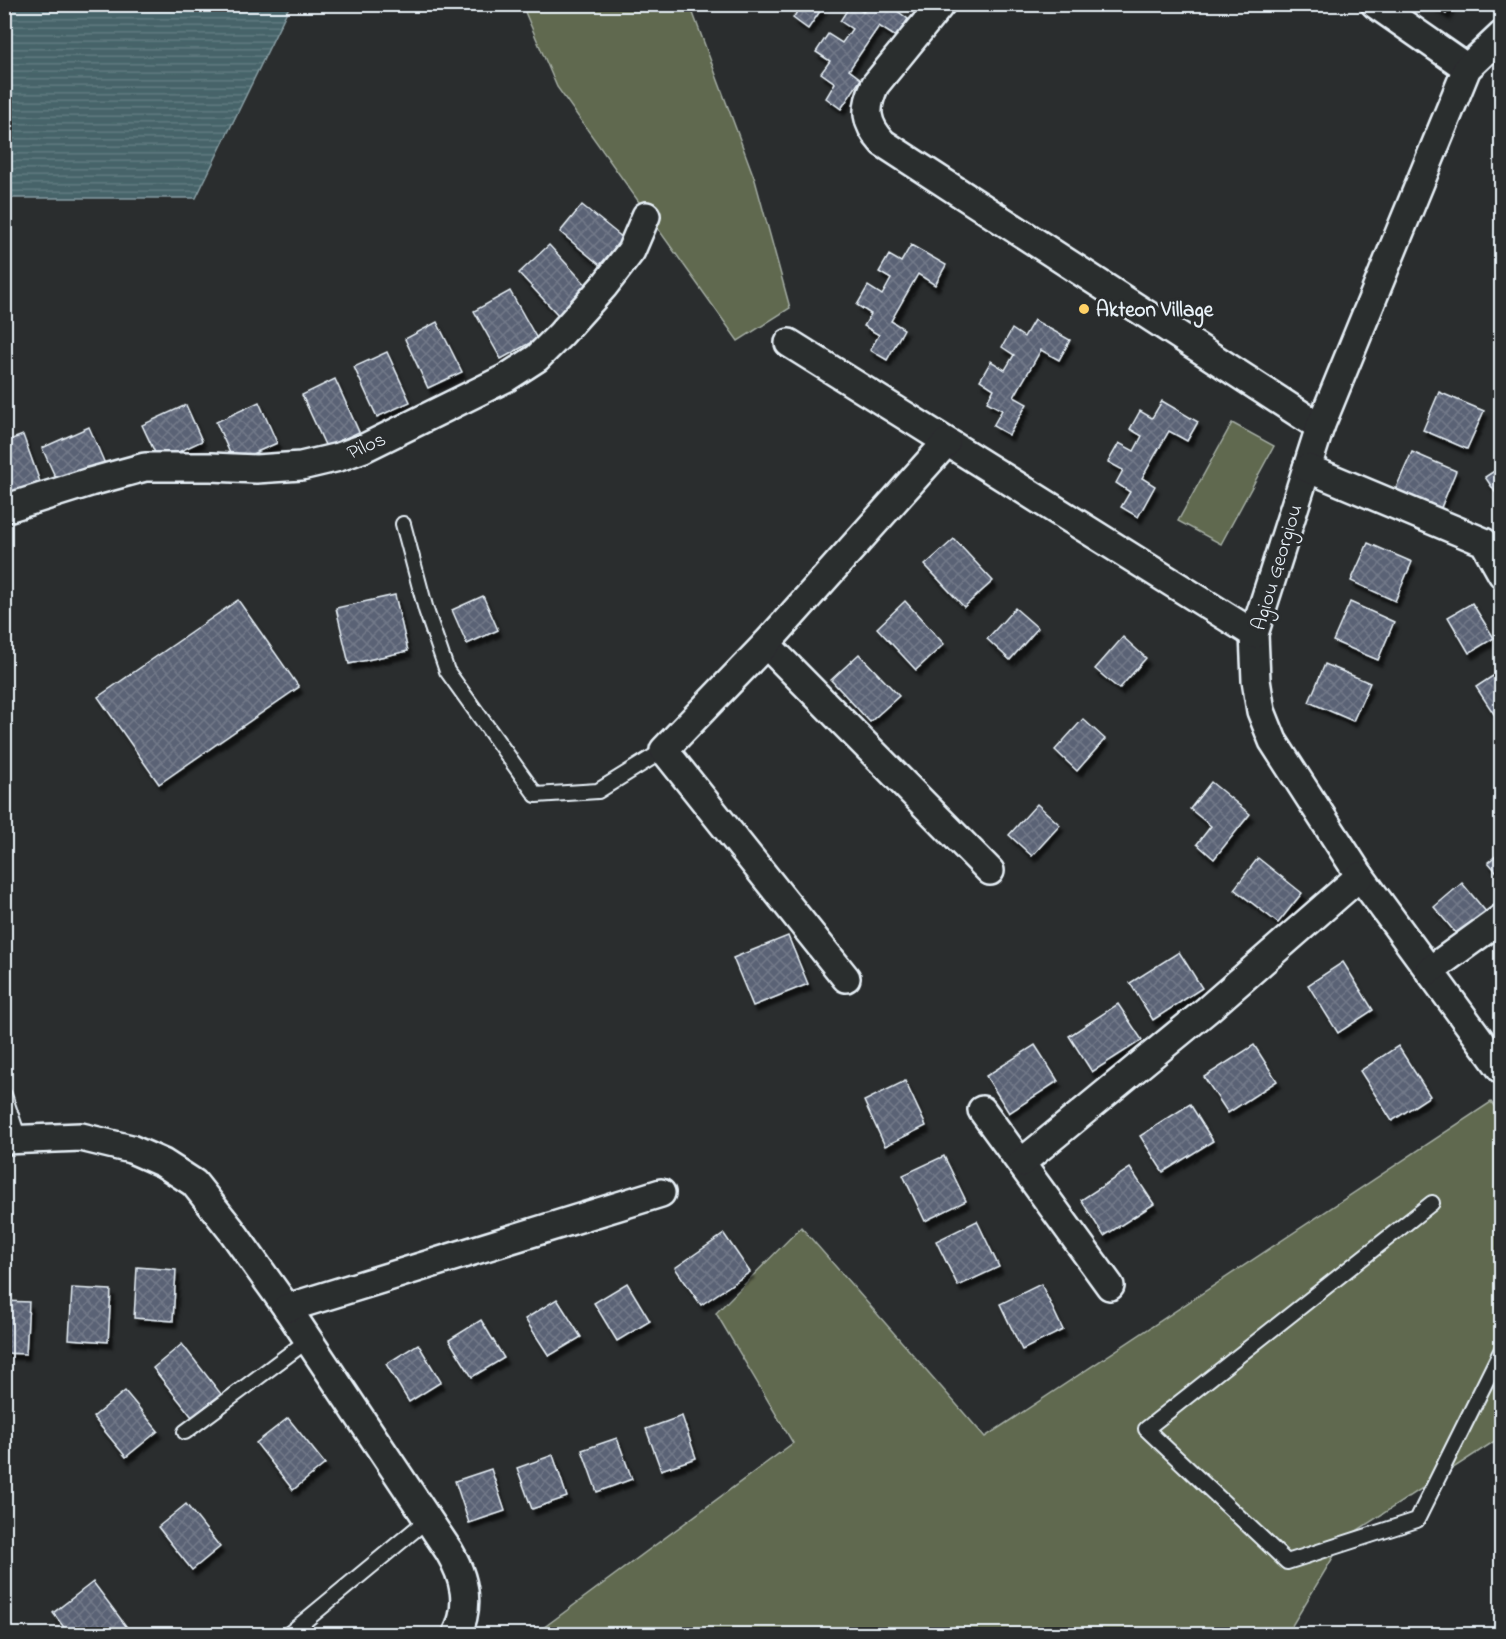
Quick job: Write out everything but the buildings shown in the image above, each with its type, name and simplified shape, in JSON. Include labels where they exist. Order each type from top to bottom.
[{"type":"street","points":[[941,4],[875,85],[869,99],[868,114],[872,131],[883,143],[1320,428]]},
{"type":"street","points":[[1375,4],[1467,68]]},
{"type":"street","name":"Agiou Georgiou","points":[[1502,35],[1467,68],[1320,428],[1254,634],[1256,680],[1261,711],[1273,741],[1360,876],[1502,1070]]},
{"type":"street","name":"Pilos","points":[[4,509],[145,467],[256,469],[301,466],[364,448],[506,378],[537,358],[611,278],[631,251],[646,216]]},
{"type":"street","points":[[789,343],[1254,634]]},
{"type":"street","points":[[846,978],[664,750],[766,644],[946,443]]},
{"type":"street","points":[[1307,468],[1484,542],[1502,574]]},
{"type":"street","points":[[766,644],[990,871]]},
{"type":"street","points":[[1021,1163],[1207,1010],[1360,876]]},
{"type":"street","points":[[1429,970],[1502,918]]},
{"type":"street","points":[[982,1110],[1110,1286]]},
{"type":"street","points":[[12,1140],[81,1137],[131,1149],[163,1163],[194,1183],[232,1231],[287,1308],[459,1568],[464,1586],[465,1604],[462,1624],[457,1635]]},
{"type":"street","points":[[287,1308],[661,1193]]},
{"type":"lane","points":[[403,524],[426,610],[447,671],[536,795],[598,791],[664,750]]},
{"type":"lane","points":[[4,1095],[12,1140]]},
{"type":"lane","points":[[1432,1203],[1146,1429],[1287,1562],[1418,1520],[1502,1349]]},
{"type":"lane","points":[[185,1432],[308,1340]]},
{"type":"lane","points":[[290,1635],[428,1520]]},
{"type":"green space","points":[[522,5],[690,5],[755,180],[790,308],[738,341],[557,87]]},
{"type":"green space","points":[[1232,423],[1274,446],[1221,544],[1178,521]]},
{"type":"green space","points":[[1491,1102],[1501,1115],[1501,1437],[1344,1539],[1287,1634],[535,1634],[793,1443],[716,1313],[801,1227],[985,1437]]},
{"type":"water","points":[[4,5],[290,5],[196,198],[5,198]]},
{"type":"place","name":"Akteon Village","points":[[1084,309]]}]
